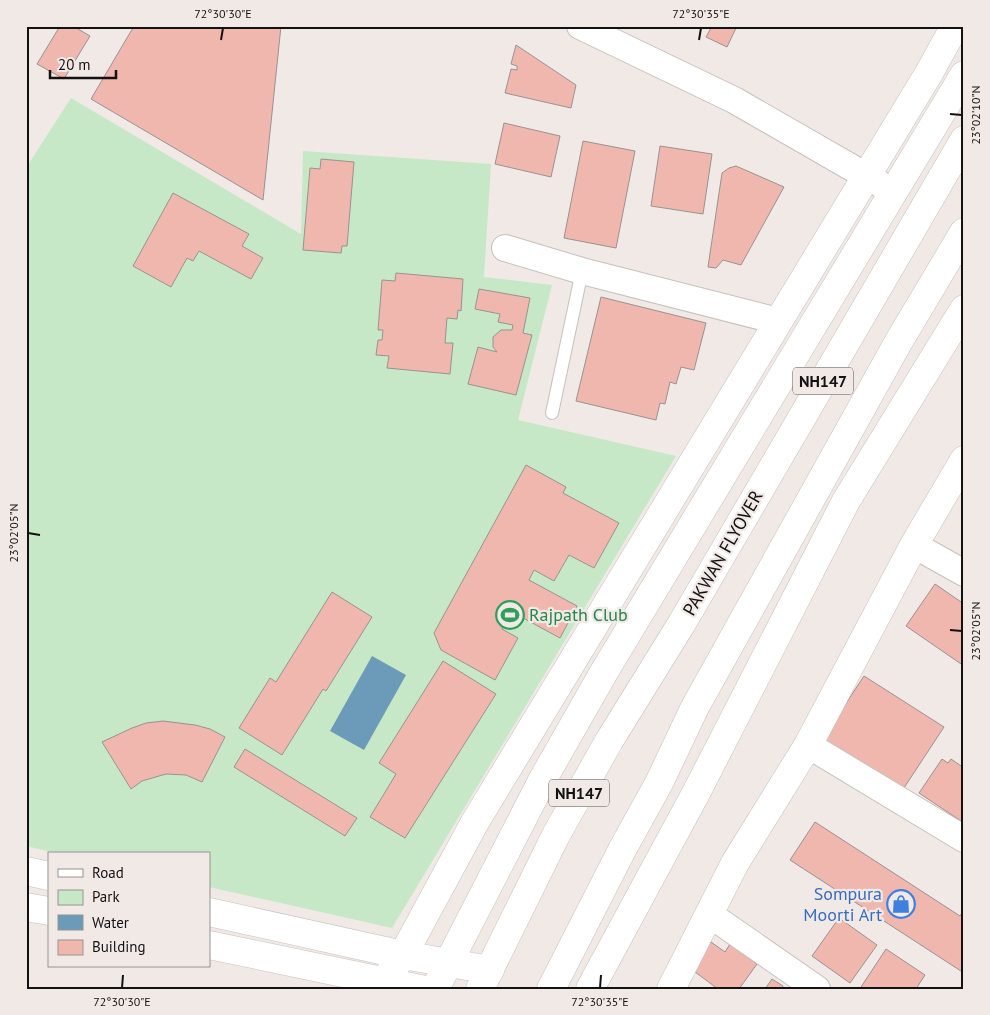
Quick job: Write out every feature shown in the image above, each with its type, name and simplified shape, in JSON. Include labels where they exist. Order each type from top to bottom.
[{"type":"main road","points":[[382,985],[403,955],[475,822],[929,73],[955,26]]},
{"type":"main road","points":[[435,989],[543,779],[595,688],[964,75]]},
{"type":"main road","name":"PAKWAN FLYOVER","points":[[485,980],[560,826],[609,741],[682,622],[964,140]]},
{"type":"main road","name":"NH147","points":[[551,989],[659,782],[695,707],[900,340],[964,232]]},
{"type":"main road","points":[[590,989],[696,793],[846,502],[964,310]]},
{"type":"main road","points":[[671,989],[735,863],[808,745],[914,545],[964,460]]},
{"type":"main road","points":[[26,871],[48,876]]},
{"type":"main road","points":[[26,906],[48,911]]},
{"type":"main road","points":[[210,912],[403,955],[448,962],[485,980]]},
{"type":"main road","points":[[210,944],[382,985],[420,989]]},
{"type":"street","points":[[580,26],[734,100],[894,192]]},
{"type":"street","points":[[505,248],[582,271],[778,322]]},
{"type":"street","points":[[914,545],[964,573]]},
{"type":"street","points":[[808,745],[964,839]]},
{"type":"street","points":[[709,914],[817,989]]},
{"type":"lane","points":[[552,413],[582,271]]},
{"type":"green space","points":[[71,98],[301,234],[303,151],[491,164],[484,277],[552,285],[518,420],[676,456],[392,928],[210,887],[210,852],[52,852],[26,846],[26,168]]},
{"type":"water","points":[[372,656],[406,675],[364,750],[330,731]]},
{"type":"building","points":[[60,26],[73,26],[90,36],[64,79],[37,64]]},
{"type":"building","points":[[134,26],[281,26],[263,200],[91,99]]},
{"type":"building","points":[[712,26],[737,26],[727,47],[706,37]]},
{"type":"building","points":[[516,45],[576,85],[571,108],[505,93],[511,69],[517,70],[517,66],[511,64]]},
{"type":"building","points":[[504,123],[560,136],[551,177],[495,164]]},
{"type":"building","points":[[583,141],[635,151],[616,248],[564,238]]},
{"type":"building","points":[[660,146],[712,154],[703,214],[651,206]]},
{"type":"building","points":[[321,159],[354,162],[347,246],[342,246],[341,253],[303,250],[310,168],[320,169]]},
{"type":"building","points":[[736,166],[784,187],[741,265],[723,260],[716,268],[708,267],[722,173]]},
{"type":"building","points":[[173,193],[249,234],[242,246],[263,258],[251,279],[199,251],[193,261],[187,258],[171,287],[133,266]]},
{"type":"building","points":[[396,273],[463,279],[461,311],[458,310],[457,319],[447,318],[445,343],[453,343],[450,374],[387,368],[389,356],[376,355],[378,340],[382,340],[383,330],[378,330],[382,280],[395,281]]},
{"type":"building","points":[[479,289],[530,298],[523,333],[532,335],[516,395],[468,384],[478,347],[497,352],[493,347],[493,337],[501,330],[512,330],[513,325],[498,322],[500,314],[475,309]]},
{"type":"building","points":[[601,297],[706,323],[694,370],[681,367],[676,384],[670,382],[665,404],[660,403],[656,420],[576,401]]},
{"type":"building","points":[[526,465],[566,487],[563,493],[619,523],[594,568],[569,555],[554,581],[534,570],[529,580],[577,606],[560,638],[512,612],[502,629],[518,638],[495,680],[441,650],[434,633]]},
{"type":"building","points":[[935,584],[964,604],[964,666],[906,626]]},
{"type":"building","points":[[332,592],[372,617],[326,691],[323,689],[282,755],[239,728],[270,678],[276,682]]},
{"type":"building","points":[[443,661],[496,694],[405,838],[370,817],[396,774],[379,763]]},
{"type":"building","points":[[864,676],[944,727],[900,794],[820,743]]},
{"type":"building","points":[[163,721],[195,725],[210,729],[225,737],[202,782],[186,775],[166,774],[142,781],[131,789],[102,742],[146,723]]},
{"type":"building","points":[[245,749],[357,818],[345,836],[234,767]]},
{"type":"building","points":[[942,759],[948,763],[951,759],[964,768],[964,823],[919,793]]},
{"type":"building","points":[[815,822],[960,916],[964,910],[964,973],[790,860]]},
{"type":"building","points":[[839,918],[877,945],[850,983],[812,956]]},
{"type":"building","points":[[711,942],[725,952],[730,944],[757,964],[739,989],[718,989],[691,969]]},
{"type":"building","points":[[886,949],[925,975],[916,989],[864,989],[861,987]]},
{"type":"building","points":[[772,979],[783,986],[782,989],[765,989]]},
{"type":"place","name":"Rajpath Club","points":[[510,615]]},
{"type":"place","name":"Sompura Moorti Art","points":[[901,904]]}]
